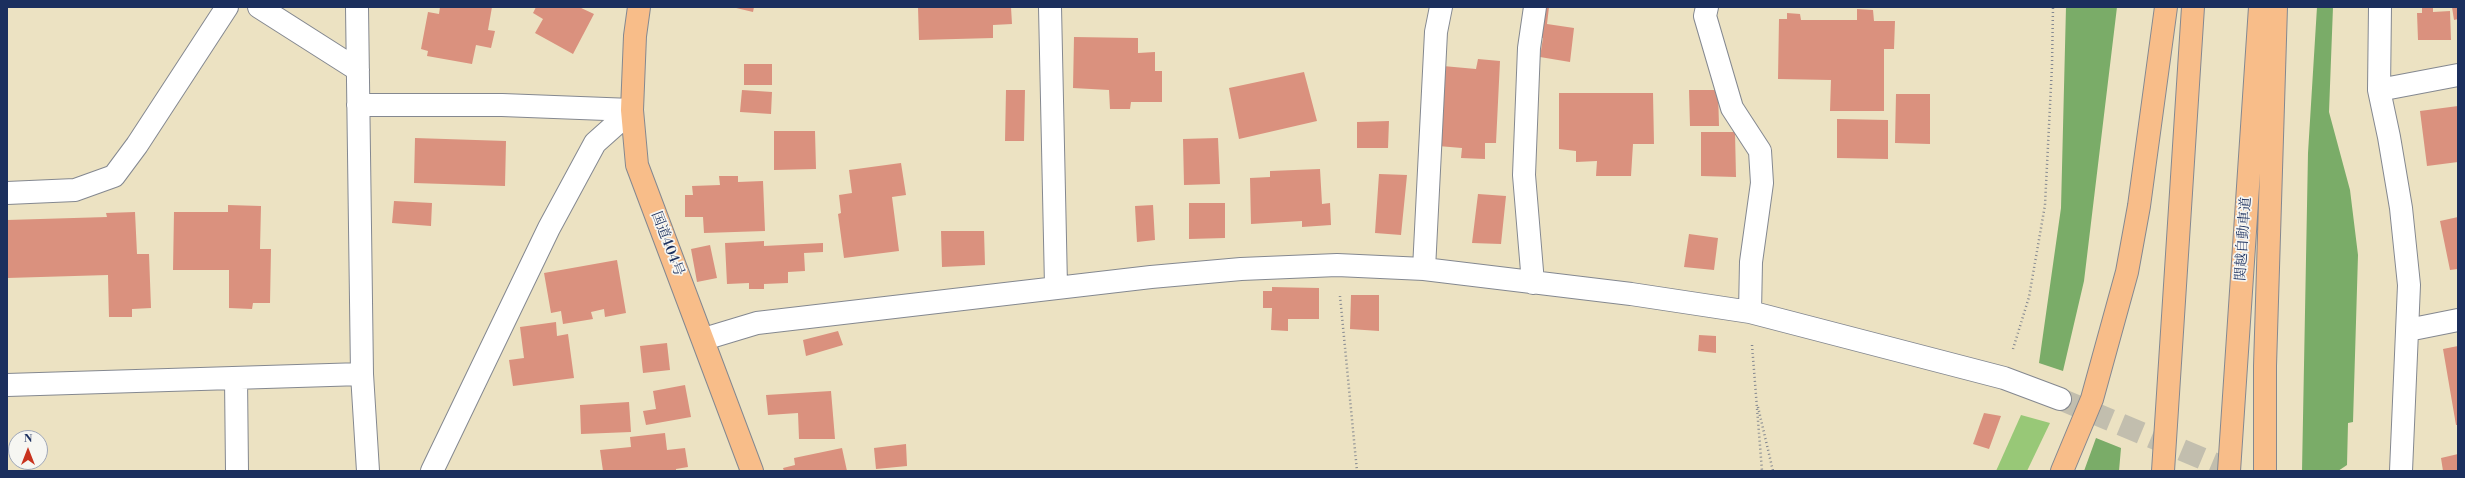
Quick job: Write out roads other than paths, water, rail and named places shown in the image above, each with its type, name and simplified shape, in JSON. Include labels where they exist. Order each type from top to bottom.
[{"type":"highway","name":"国道404号","points":[[639,7],[635,36],[632,110],[637,165],[704,339],[752,471]]},
{"type":"highway","points":[[2062,471],[2092,399],[2127,272],[2140,206],[2166,7]]},
{"type":"highway","points":[[2162,471],[2193,7]]},
{"type":"highway","name":"関越自動車道","points":[[2229,471],[2260,7]]},
{"type":"highway","points":[[2265,471],[2266,343],[2276,7]]},
{"type":"street","points":[[7,193],[75,190],[114,176],[137,145],[227,7]]},
{"type":"street","points":[[259,7],[358,70]]},
{"type":"street","points":[[357,7],[362,374],[368,471]]},
{"type":"street","points":[[1050,7],[1056,286]]},
{"type":"street","points":[[1424,269],[1436,32],[1441,7]]},
{"type":"street","points":[[1533,283],[1524,175],[1529,48],[1535,7]]},
{"type":"street","points":[[1706,7],[1706,16],[1732,108],[1760,151],[1762,183],[1751,262],[1750,312]]},
{"type":"street","points":[[2380,7],[2379,90],[2390,137],[2401,208],[2409,285],[2401,471]]},
{"type":"street","points":[[2379,90],[2458,75]]},
{"type":"street","points":[[358,106],[502,106],[632,110]]},
{"type":"street","points":[[432,471],[549,228],[595,143],[632,110]]},
{"type":"street","points":[[704,339],[757,323],[1056,286],[1241,269],[1336,265],[1424,269],[1631,294],[1750,312],[2004,378],[2060,400]]},
{"type":"street","points":[[2408,330],[2458,320]]},
{"type":"street","points":[[7,385],[362,374]]},
{"type":"street","points":[[236,378],[237,471]]},
{"type":"tunnel","points":[[2060,399],[2232,471]]}]
